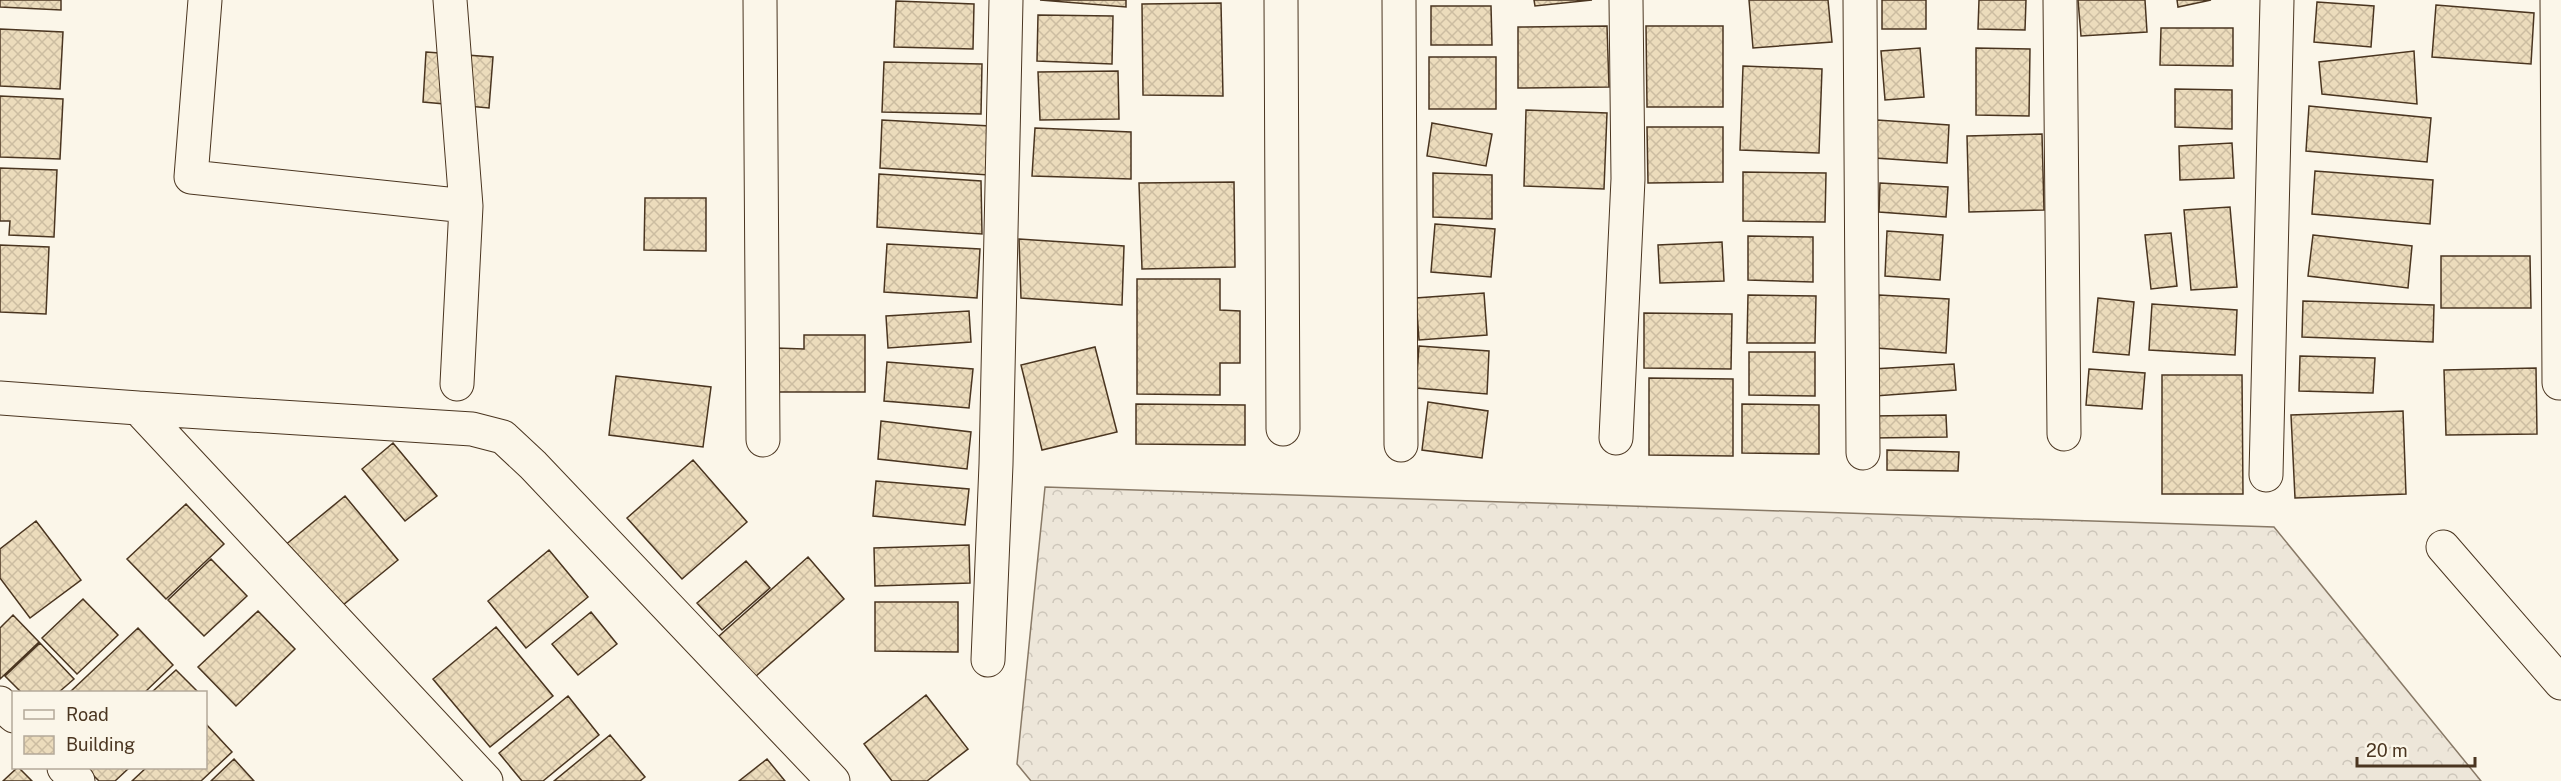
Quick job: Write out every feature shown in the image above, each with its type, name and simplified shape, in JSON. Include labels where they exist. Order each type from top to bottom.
[{"type":"street","points":[[205,0],[190,177],[466,206]]},
{"type":"street","points":[[450,0],[466,206],[457,384]]},
{"type":"street","points":[[760,0],[763,440]]},
{"type":"street","points":[[988,660],[996,464],[1006,0]]},
{"type":"street","points":[[1281,0],[1283,429]]},
{"type":"street","points":[[1399,0],[1401,445]]},
{"type":"street","points":[[1617,438],[1628,179],[1626,0]]},
{"type":"street","points":[[1860,0],[1863,453]]},
{"type":"street","points":[[2060,0],[2064,434]]},
{"type":"street","points":[[2266,475],[2277,0]]},
{"type":"street","points":[[2557,0],[2559,382]]},
{"type":"street","points":[[0,398],[472,429],[503,437],[533,465],[833,781]]},
{"type":"street","points":[[138,408],[486,781]]},
{"type":"street","points":[[2443,547],[2561,683]]},
{"type":"street","points":[[0,703],[12,714]]},
{"type":"street","points":[[65,769],[78,781]]},
{"type":"green space","points":[[1045,487],[2274,527],[2481,781],[1031,781],[1017,764]]},
{"type":"building","points":[[0,0],[61,0],[61,10],[0,7]]},
{"type":"building","points":[[1040,0],[1126,0],[1126,7]]},
{"type":"building","points":[[1534,0],[1592,0],[1535,6]]},
{"type":"building","points":[[1749,0],[1828,0],[1832,42],[1753,48]]},
{"type":"building","points":[[1882,0],[1926,0],[1926,29],[1882,29]]},
{"type":"building","points":[[1979,0],[2026,0],[2025,30],[1978,29]]},
{"type":"building","points":[[2078,0],[2145,0],[2147,32],[2081,36]]},
{"type":"building","points":[[2177,0],[2211,0],[2178,7]]},
{"type":"building","points":[[896,1],[974,4],[973,49],[894,47]]},
{"type":"building","points":[[2317,2],[2374,6],[2371,47],[2314,42]]},
{"type":"building","points":[[1221,3],[1223,96],[1143,95],[1142,4]]},
{"type":"building","points":[[2436,5],[2534,13],[2531,64],[2432,57]]},
{"type":"building","points":[[1431,6],[1491,6],[1492,45],[1431,45]]},
{"type":"building","points":[[1038,15],[1113,16],[1112,64],[1037,61]]},
{"type":"building","points":[[1607,26],[1609,87],[1518,88],[1518,27]]},
{"type":"building","points":[[1646,26],[1723,26],[1723,107],[1647,107]]},
{"type":"building","points":[[2161,28],[2233,28],[2233,66],[2160,65]]},
{"type":"building","points":[[0,29],[63,32],[60,89],[0,86]]},
{"type":"building","points":[[1920,48],[1924,97],[1885,100],[1881,51]]},
{"type":"building","points":[[1976,48],[2030,49],[2029,116],[1976,115]]},
{"type":"building","points":[[2414,51],[2417,104],[2322,94],[2319,62]]},
{"type":"building","points":[[426,52],[493,57],[489,108],[423,102]]},
{"type":"building","points":[[1429,57],[1496,57],[1496,109],[1429,109]]},
{"type":"building","points":[[884,62],[982,64],[981,114],[882,112]]},
{"type":"building","points":[[1743,66],[1822,69],[1819,153],[1740,150]]},
{"type":"building","points":[[1118,71],[1119,119],[1040,120],[1038,72]]},
{"type":"building","points":[[2175,89],[2232,90],[2232,129],[2175,127]]},
{"type":"building","points":[[0,96],[63,99],[60,159],[0,157]]},
{"type":"building","points":[[2309,106],[2431,118],[2427,162],[2306,151]]},
{"type":"building","points":[[1526,110],[1607,113],[1604,189],[1524,186]]},
{"type":"building","points":[[882,120],[990,126],[989,175],[880,168]]},
{"type":"building","points":[[1877,120],[1949,125],[1947,163],[1875,158]]},
{"type":"building","points":[[1432,123],[1492,134],[1486,166],[1427,156]]},
{"type":"building","points":[[1647,127],[1723,127],[1723,182],[1648,183]]},
{"type":"building","points":[[1035,128],[1131,132],[1131,179],[1032,176]]},
{"type":"building","points":[[2042,134],[2044,210],[1969,212],[1967,136]]},
{"type":"building","points":[[2232,143],[2234,178],[2180,180],[2179,146]]},
{"type":"building","points":[[0,168],[57,170],[54,237],[9,235],[10,221],[0,221]]},
{"type":"building","points":[[2315,171],[2433,180],[2430,224],[2312,214]]},
{"type":"building","points":[[1743,172],[1826,173],[1825,222],[1743,221]]},
{"type":"building","points":[[1433,173],[1492,175],[1492,219],[1433,217]]},
{"type":"building","points":[[879,174],[981,181],[982,234],[877,227]]},
{"type":"building","points":[[1234,182],[1235,267],[1142,269],[1139,183]]},
{"type":"building","points":[[1880,183],[1948,187],[1946,217],[1879,212]]},
{"type":"building","points":[[645,198],[706,198],[706,251],[644,250]]},
{"type":"building","points":[[2230,207],[2237,287],[2191,290],[2184,210]]},
{"type":"building","points":[[1435,224],[1495,229],[1491,277],[1431,272]]},
{"type":"building","points":[[1887,231],[1943,235],[1940,280],[1885,276]]},
{"type":"building","points":[[2171,233],[2177,286],[2151,289],[2145,235]]},
{"type":"building","points":[[2313,235],[2412,246],[2408,288],[2308,276]]},
{"type":"building","points":[[1748,236],[1813,237],[1813,282],[1748,280]]},
{"type":"building","points":[[1019,239],[1124,246],[1122,305],[1021,298]]},
{"type":"building","points":[[1722,242],[1724,281],[1660,283],[1658,245]]},
{"type":"building","points":[[887,244],[980,249],[977,298],[884,292]]},
{"type":"building","points":[[0,245],[49,247],[46,314],[0,312]]},
{"type":"building","points":[[2441,256],[2530,256],[2531,308],[2441,308]]},
{"type":"building","points":[[1137,279],[1220,279],[1220,310],[1240,311],[1240,363],[1220,363],[1220,395],[1137,394]]},
{"type":"building","points":[[1484,293],[1487,335],[1419,340],[1416,298]]},
{"type":"building","points":[[1748,295],[1816,296],[1815,343],[1747,343]]},
{"type":"building","points":[[1879,295],[1949,299],[1946,353],[1876,348]]},
{"type":"building","points":[[2098,298],[2134,302],[2129,355],[2093,352]]},
{"type":"building","points":[[2303,301],[2434,305],[2433,342],[2302,337]]},
{"type":"building","points":[[2152,304],[2237,310],[2235,355],[2149,350]]},
{"type":"building","points":[[969,311],[971,342],[888,348],[886,316]]},
{"type":"building","points":[[1644,313],[1732,314],[1731,369],[1644,368]]},
{"type":"building","points":[[804,335],[865,335],[865,392],[777,392],[777,348],[804,349]]},
{"type":"building","points":[[1419,346],[1489,351],[1487,394],[1416,388]]},
{"type":"building","points":[[1095,347],[1117,432],[1042,450],[1021,365]]},
{"type":"building","points":[[1749,352],[1815,352],[1815,396],[1749,395]]},
{"type":"building","points":[[2300,356],[2375,358],[2373,393],[2299,391]]},
{"type":"building","points":[[887,362],[973,369],[969,408],[884,401]]},
{"type":"building","points":[[1954,364],[1956,390],[1875,396],[1873,369]]},
{"type":"building","points":[[2536,368],[2537,434],[2446,435],[2444,370]]},
{"type":"building","points":[[2089,369],[2145,373],[2142,409],[2086,405]]},
{"type":"building","points":[[2162,375],[2242,375],[2243,494],[2162,494]]},
{"type":"building","points":[[616,376],[711,387],[703,447],[609,435]]},
{"type":"building","points":[[1649,378],[1733,379],[1733,456],[1649,455]]},
{"type":"building","points":[[1428,402],[1488,411],[1482,458],[1422,450]]},
{"type":"building","points":[[1136,404],[1245,405],[1245,445],[1136,444]]},
{"type":"building","points":[[1742,404],[1819,405],[1819,454],[1742,453]]},
{"type":"building","points":[[2403,411],[2406,494],[2295,498],[2291,415]]},
{"type":"building","points":[[1946,415],[1947,437],[1872,438],[1872,416]]},
{"type":"building","points":[[881,421],[971,432],[967,469],[878,459]]},
{"type":"building","points":[[393,443],[437,496],[405,521],[362,469]]},
{"type":"building","points":[[1887,450],[1959,452],[1958,471],[1887,470]]},
{"type":"building","points":[[693,460],[747,522],[682,579],[627,518]]},
{"type":"building","points":[[876,481],[969,489],[965,525],[873,516]]},
{"type":"building","points":[[345,496],[398,560],[337,610],[284,546]]},
{"type":"building","points":[[186,504],[224,544],[166,599],[127,559]]},
{"type":"building","points":[[36,521],[81,580],[30,618],[0,578],[0,549]]},
{"type":"building","points":[[969,545],[970,583],[875,586],[874,548]]},
{"type":"building","points":[[549,550],[588,597],[526,648],[488,601]]},
{"type":"building","points":[[808,557],[844,599],[755,677],[719,636]]},
{"type":"building","points":[[211,559],[247,596],[204,636],[168,600]]},
{"type":"building","points":[[746,561],[770,588],[722,630],[697,603]]},
{"type":"building","points":[[83,599],[118,635],[77,674],[42,638]]},
{"type":"building","points":[[875,602],[958,602],[958,652],[875,651]]},
{"type":"building","points":[[258,611],[295,649],[236,706],[198,667]]},
{"type":"building","points":[[591,612],[617,644],[578,675],[552,644]]},
{"type":"building","points":[[13,615],[39,642],[0,679],[0,628]]},
{"type":"building","points":[[496,627],[553,696],[490,747],[433,679]]},
{"type":"building","points":[[138,628],[173,665],[146,691],[71,691]]},
{"type":"building","points":[[40,643],[74,679],[60,691],[20,691],[5,676]]},
{"type":"building","points":[[176,670],[197,691],[153,691]]},
{"type":"building","points":[[926,695],[968,749],[927,781],[892,781],[864,744]]},
{"type":"building","points":[[568,696],[599,735],[543,781],[522,781],[499,753]]},
{"type":"building","points":[[207,725],[232,752],[201,781],[132,781],[145,769],[207,769]]},
{"type":"building","points":[[610,735],[645,777],[640,781],[554,781]]},
{"type":"building","points":[[234,759],[254,781],[211,781]]},
{"type":"building","points":[[767,759],[785,781],[739,781]]},
{"type":"building","points":[[16,769],[20,769],[32,781],[3,781]]},
{"type":"building","points":[[87,769],[128,769],[115,781],[99,781]]}]
